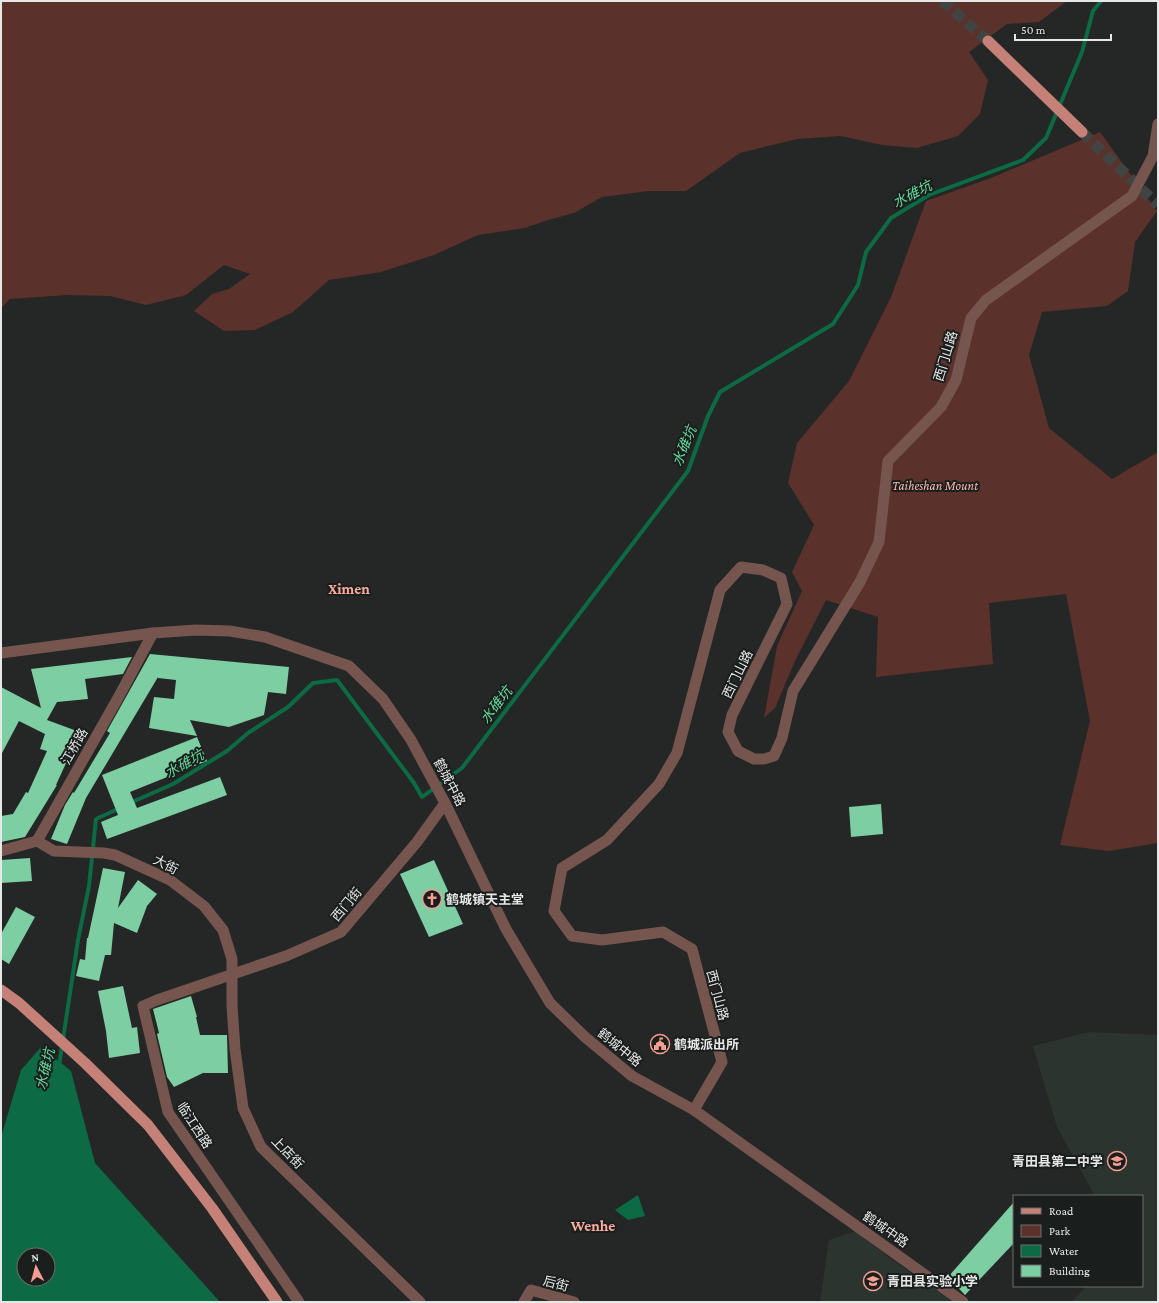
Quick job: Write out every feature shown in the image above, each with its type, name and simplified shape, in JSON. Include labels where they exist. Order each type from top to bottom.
[{"type":"main road","points":[[988,41],[1082,132]]},
{"type":"main road","points":[[1,990],[19,1003],[85,1063],[148,1125],[212,1208],[277,1302]]},
{"type":"street","name":"西门山路","points":[[694,1110],[722,1062],[692,949],[663,932],[602,940],[572,936],[554,912],[562,868],[607,840],[659,784],[677,753],[720,590],[741,567],[763,570],[781,578],[787,604],[732,715],[728,732],[738,751],[754,759],[764,759],[774,756],[782,738],[793,692],[860,582],[879,542],[888,461],[941,407],[956,380],[971,318],[986,300],[1132,196],[1153,156],[1158,124]]},
{"type":"street","name":"鹤城中路","points":[[1,653],[153,633],[196,630],[230,631],[265,637],[349,666],[383,699],[411,740],[443,799],[506,929],[550,1003],[585,1036],[632,1076],[694,1110],[963,1302]]},
{"type":"street","name":"江桥路","points":[[37,841],[153,633]]},
{"type":"street","name":"西门街","points":[[232,975],[286,956],[341,932],[416,842],[443,799]]},
{"type":"street","points":[[1,851],[37,841]]},
{"type":"street","name":"大街","points":[[37,841],[54,851],[115,855],[170,880],[204,906],[223,930],[232,959],[232,975]]},
{"type":"street","name":"临江西路","points":[[232,975],[143,1006],[168,1112],[299,1302]]},
{"type":"street","name":"上店街","points":[[232,975],[232,1006],[235,1049],[244,1108],[261,1146],[420,1302]]},
{"type":"street","name":"后街","points":[[524,1302],[531,1290],[574,1302]]},
{"type":"shaded area","name":"青田县第二中学","points":[[1088,1032],[1158,1035],[1158,1302],[1072,1302],[1085,1287],[1143,1287],[1143,1195],[1094,1195],[1057,1127],[1033,1046]]},
{"type":"shaded area","name":"青田县实验小学","points":[[855,1231],[891,1259],[953,1302],[820,1302],[829,1240]]},
{"type":"green space","points":[[1,1],[1067,1],[1039,22],[1007,24],[969,52],[988,80],[980,114],[958,136],[917,148],[882,145],[841,136],[797,139],[740,153],[686,191],[649,191],[602,197],[574,213],[525,228],[478,235],[434,255],[381,272],[329,280],[293,312],[255,330],[224,331],[194,311],[212,294],[229,289],[250,274],[224,265],[186,295],[146,305],[110,296],[67,295],[10,299],[1,308]]},
{"type":"green space","name":"Taiheshan Mount","points":[[1100,132],[1157,211],[1135,242],[1128,291],[1107,306],[1042,312],[1029,355],[1049,428],[1112,479],[1158,452],[1158,843],[1109,851],[1060,845],[1090,721],[1066,594],[989,603],[993,664],[876,677],[878,617],[826,600],[795,661],[775,708],[764,718],[777,646],[802,591],[792,572],[814,525],[788,483],[797,443],[849,381],[891,297],[926,201],[991,178]]},
{"type":"water","points":[[41,1047],[71,1071],[95,1163],[220,1302],[1,1302],[1,1137],[21,1070]]},
{"type":"water","points":[[638,1195],[645,1216],[628,1220],[615,1210]]},
{"type":"building","points":[[150,654],[289,667],[286,694],[268,692],[264,715],[229,727],[190,720],[197,736],[149,728],[154,697],[174,699],[176,680],[158,677],[86,798],[67,844],[51,839],[65,805],[73,792],[74,793],[110,733],[107,731]]},
{"type":"building","points":[[132,657],[123,674],[85,679],[88,699],[57,702],[47,720],[77,731],[67,761],[57,785],[25,837],[1,842],[1,816],[13,814],[26,792],[28,793],[47,751],[40,749],[45,734],[19,721],[1,755],[1,687],[41,708],[31,669]]},
{"type":"building","points":[[197,737],[207,761],[130,792],[137,808],[220,777],[227,795],[107,839],[101,822],[118,815],[102,775]]},
{"type":"building","points":[[881,804],[883,834],[851,837],[849,807]]},
{"type":"building","points":[[30,858],[32,881],[1,883],[1,860]]},
{"type":"building","name":"鹤城镇天主堂","points":[[434,860],[463,924],[429,937],[400,874]]},
{"type":"building","points":[[103,868],[125,872],[118,908],[138,880],[157,894],[147,906],[137,933],[114,923],[111,955],[105,955],[99,981],[76,976],[80,959],[85,960],[87,938]]},
{"type":"building","points":[[16,907],[35,917],[9,964],[1,959],[1,934]]},
{"type":"building","points":[[123,986],[132,1028],[137,1027],[140,1053],[109,1058],[106,1031],[98,991]]},
{"type":"building","points":[[191,996],[200,1035],[227,1035],[228,1073],[203,1073],[174,1087],[167,1077],[153,1009]]},
{"type":"building","points":[[1013,1203],[1013,1244],[965,1295],[948,1277]]},
{"type":"waterway","name":"水碓坑","points":[[130,803],[173,784],[227,751],[248,733],[288,707],[313,683],[337,680],[414,783],[422,797],[462,768],[688,471],[708,416],[720,392],[833,324],[858,285],[866,252],[891,218],[929,195],[1023,160],[1046,138],[1082,52],[1093,11],[1101,1]]},
{"type":"waterway","name":"水碓坑","points":[[59,1066],[78,940],[89,886],[96,819],[120,808]]},
{"type":"tunnel","points":[[942,1],[988,41]]},
{"type":"tunnel","points":[[1082,132],[1158,205]]},
{"type":"place","name":"鹤城镇天主堂","points":[[432,899]]},
{"type":"place","name":"鹤城派出所","points":[[660,1044]]},
{"type":"place","name":"青田县第二中学","points":[[1117,1161]]},
{"type":"place","name":"青田县实验小学","points":[[873,1281]]},
{"type":"district","name":"Ximen","points":[[349,589]]},
{"type":"district","name":"Wenhe","points":[[593,1226]]}]
